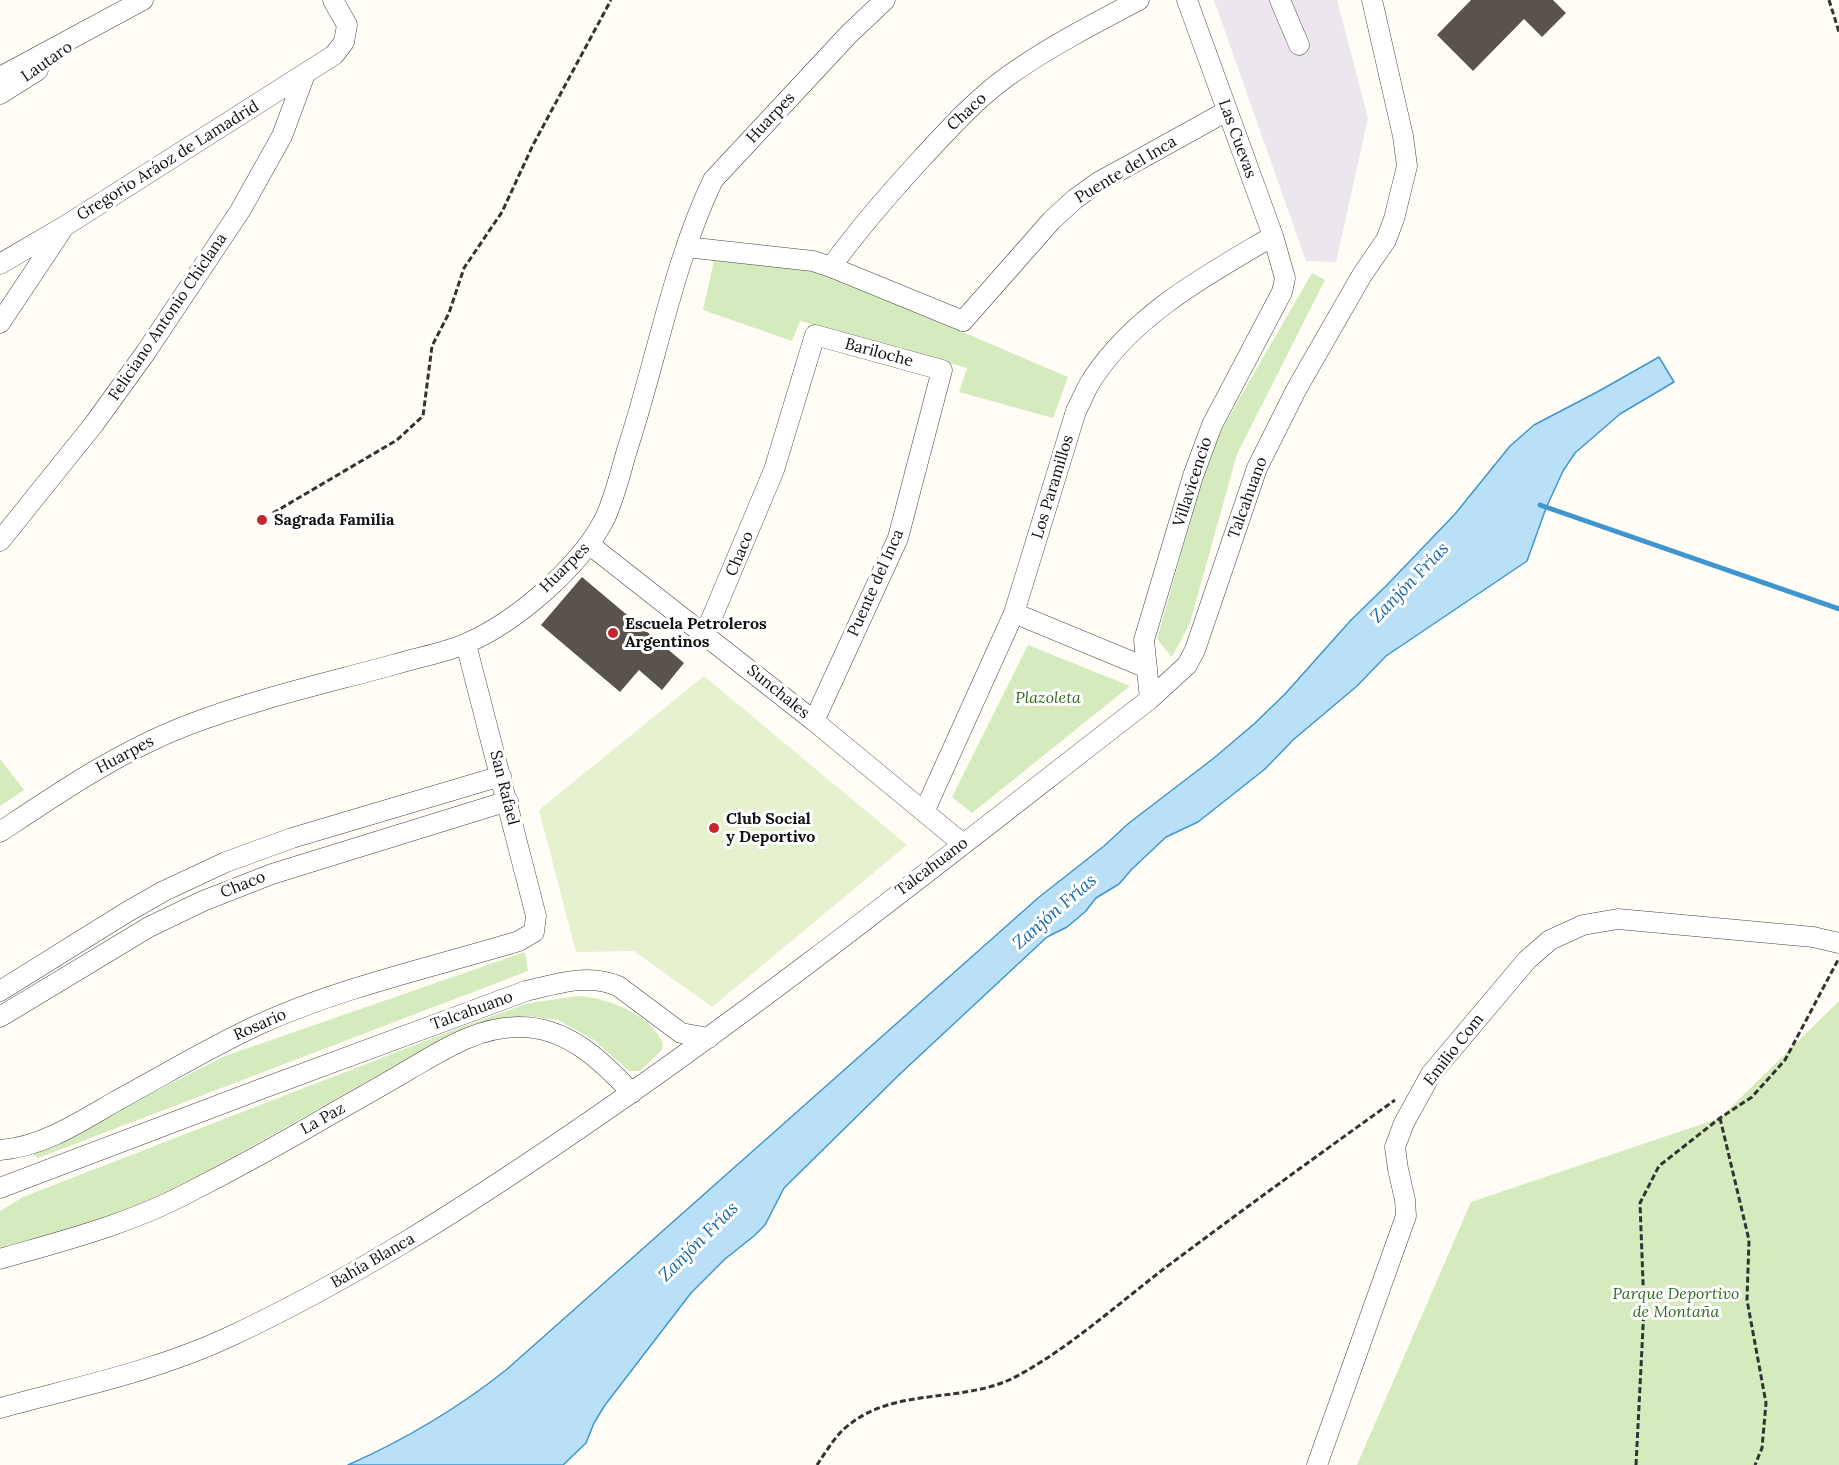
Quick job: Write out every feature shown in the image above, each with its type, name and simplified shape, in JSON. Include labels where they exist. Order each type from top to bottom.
[{"type":"street","name":"Lautaro","points":[[0,76],[143,0]]},
{"type":"street","name":"Gregorio Aráoz de Lamadrid","points":[[0,264],[65,226],[334,55],[344,42],[347,25],[333,0]]},
{"type":"street","name":"Huarpes","points":[[0,832],[114,760],[190,724],[466,644],[498,626],[526,606],[567,571],[590,545],[605,519],[636,422],[686,247],[713,180],[849,34],[885,0]]},
{"type":"street","name":"Chaco","points":[[831,267],[884,199],[978,100],[1008,76],[1040,56],[1139,0]]},
{"type":"street","name":"Las Cuevas","points":[[1188,0],[1273,236],[1285,278]]},
{"type":"street","points":[[1280,0],[1299,45]]},
{"type":"street","name":"Talcahuano","points":[[0,1188],[526,991],[568,981],[608,982],[618,986],[681,1033],[709,1038],[1150,699],[1187,665],[1195,650],[1257,468],[1302,381],[1362,276],[1386,240],[1394,219],[1407,166],[1403,136],[1372,0]]},
{"type":"street","name":"Lautaro","points":[[0,94],[62,55],[93,27]]},
{"type":"street","name":"Feliciano Antonio Chiclana","points":[[0,541],[100,415],[146,352],[234,221],[282,136],[305,74]]},
{"type":"street","name":"Puente del Inca","points":[[831,267],[963,321],[1052,220],[1075,199],[1097,183],[1227,111]]},
{"type":"street","points":[[0,323],[65,226]]},
{"type":"street","name":"Los Paramillos","points":[[925,810],[1014,613],[1076,411],[1096,373],[1116,349],[1173,298],[1273,236]]},
{"type":"street","points":[[686,247],[813,261],[831,267]]},
{"type":"street","name":"Villavicencio","points":[[1150,699],[1144,640],[1193,476],[1212,426],[1282,292],[1285,278]]},
{"type":"street","name":"Chaco","points":[[705,634],[774,470],[815,335]]},
{"type":"street","name":"Bariloche","points":[[815,335],[942,370]]},
{"type":"street","name":"Puente del Inca","points":[[814,721],[898,538],[942,370]]},
{"type":"street","name":"Sunchales","points":[[590,545],[814,721],[925,810],[963,844]]},
{"type":"street","points":[[1014,613],[1147,668]]},
{"type":"street","name":"San Rafael","points":[[466,644],[536,916],[534,933]]},
{"type":"street","name":"Chaco","points":[[0,991],[127,912],[164,891],[226,862],[292,838],[501,776]]},
{"type":"street","name":"Chaco","points":[[0,1017],[149,927],[203,901],[272,873],[508,801]]},
{"type":"street","name":"Emilio Com","points":[[1317,1465],[1406,1216],[1395,1147],[1404,1123],[1431,1074],[1527,960],[1550,940],[1583,925],[1618,919],[1813,937],[1839,943]]},
{"type":"street","name":"Rosario","points":[[0,1150],[16,1149],[36,1143],[220,1044],[300,1008],[519,941],[534,933]]},
{"type":"street","name":"La Paz","points":[[0,1259],[130,1218],[182,1196],[331,1115],[454,1044],[487,1032],[516,1027],[535,1027],[552,1031],[572,1041],[605,1065],[632,1093]]},
{"type":"street","name":"Bahía Blanca","points":[[0,1408],[130,1373],[226,1338],[354,1273],[425,1231],[632,1093],[709,1038]]},
{"type":"path","points":[[273,513],[397,440],[423,416],[432,346],[449,313],[464,268],[502,212],[533,145],[611,0]]},
{"type":"path","points":[[1829,0],[1839,32]]},
{"type":"path","points":[[1636,1465],[1644,1308],[1640,1203],[1659,1166],[1720,1118],[1752,1097],[1785,1060],[1839,959]]},
{"type":"path","points":[[817,1465],[844,1429],[874,1409],[909,1398],[972,1391],[1000,1385],[1045,1360],[1262,1195],[1403,1095]]},
{"type":"path","points":[[1720,1118],[1749,1240],[1747,1300],[1766,1403],[1762,1448],[1755,1465]]},
{"type":"shaded area","points":[[1214,0],[1337,0],[1368,118],[1336,262],[1306,261]]},
{"type":"green space","points":[[715,256],[822,272],[1068,377],[1053,418],[959,392],[967,368],[800,321],[792,341],[703,310]]},
{"type":"green space","points":[[1312,273],[1325,280],[1237,454],[1190,623],[1172,657],[1157,639],[1212,446]]},
{"type":"green space","name":"Plazoleta","points":[[1028,645],[1130,686],[972,813],[952,797]]},
{"type":"green space","name":"Club Social y Deportivo","points":[[704,676],[907,845],[712,1007],[634,951],[576,952],[539,810]]},
{"type":"green space","points":[[0,759],[24,790],[0,806]]},
{"type":"green space","points":[[525,952],[528,971],[38,1158],[33,1155],[38,1150],[100,1122],[225,1056]]},
{"type":"green space","points":[[578,996],[615,1004],[639,1016],[657,1033],[663,1044],[662,1050],[640,1071],[629,1071],[594,1040],[558,1020],[527,1016],[501,1019],[446,1037],[183,1185],[93,1221],[0,1248],[0,1211],[23,1197],[464,1026],[529,1003]]},
{"type":"green space","name":"Parque Deportivo de Montaña","points":[[1839,1001],[1839,1465],[1357,1465],[1471,1202],[1720,1118]]},
{"type":"water","name":"Zanjón Frías","points":[[1659,357],[1674,382],[1620,414],[1575,453],[1563,471],[1546,508],[1527,561],[1386,656],[1357,686],[1293,740],[1265,769],[1198,822],[1166,837],[1119,884],[1096,898],[1085,912],[1067,927],[1047,937],[901,1073],[784,1188],[765,1225],[725,1259],[691,1293],[605,1405],[586,1443],[563,1465],[348,1465],[430,1423],[469,1398],[506,1370],[1038,898],[1254,724],[1285,694],[1351,620],[1455,514],[1510,446],[1534,425]]},
{"type":"building","points":[[1471,0],[1553,0],[1566,13],[1542,37],[1524,19],[1473,71],[1437,35]]},
{"type":"building","points":[[582,577],[684,663],[662,690],[639,670],[620,692],[541,625]]},
{"type":"waterway","points":[[1540,505],[1839,609]]},
{"type":"place","name":"Sagrada Familia","points":[[262,520]]},
{"type":"place","name":"Escuela Petroleros Argentinos","points":[[613,633]]},
{"type":"place","name":"Club Social y Deportivo","points":[[714,828]]}]
